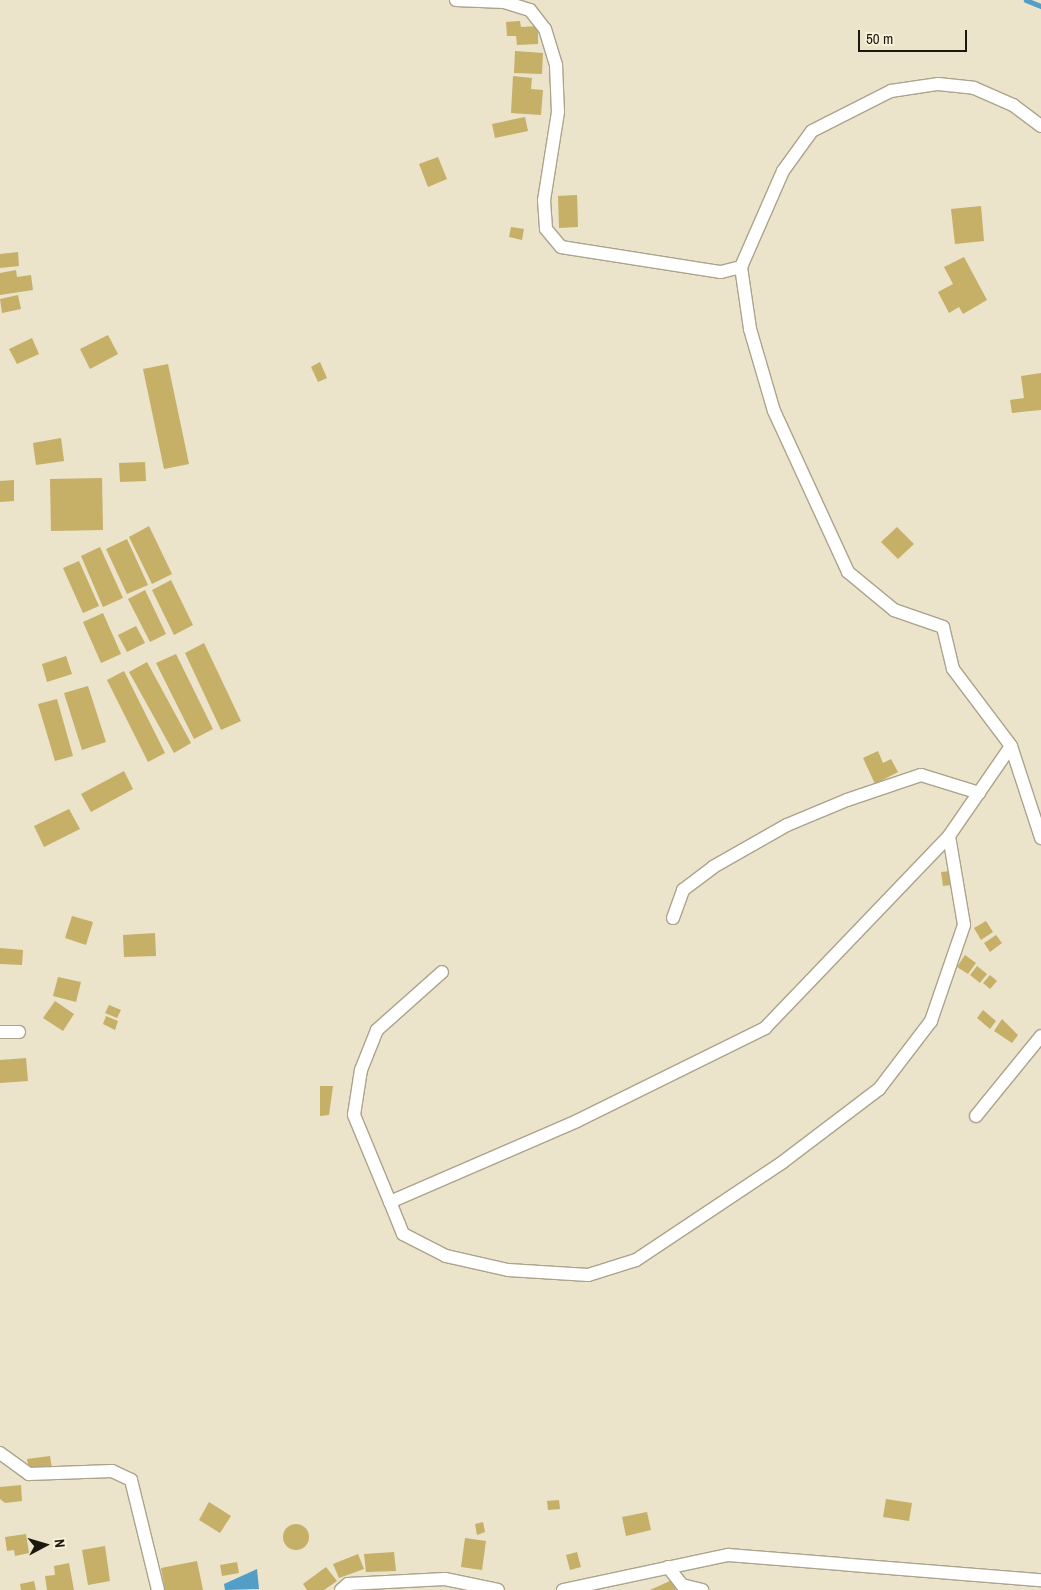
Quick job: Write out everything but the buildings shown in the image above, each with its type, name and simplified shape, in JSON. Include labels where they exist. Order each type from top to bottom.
[{"type":"street","points":[[456,0],[513,5],[530,10],[545,30],[556,65],[558,112],[544,210],[546,229],[561,247],[721,272],[741,267]]},
{"type":"street","points":[[1041,126],[1013,105],[974,88],[938,84],[891,91],[854,107],[812,131],[783,171],[741,267],[750,329],[774,411],[848,572],[894,610],[943,627],[952,669],[1011,746],[1041,838]]},
{"type":"street","points":[[390,1202],[577,1121],[764,1028],[949,836],[1011,746]]},
{"type":"street","points":[[673,918],[684,890],[713,867],[787,825],[921,774],[979,793]]},
{"type":"street","points":[[442,972],[376,1030],[361,1070],[354,1115],[403,1234],[446,1256],[508,1270],[588,1275],[636,1260],[783,1162],[879,1089],[931,1021],[964,924],[949,836]]},
{"type":"street","points":[[0,1032],[19,1032]]},
{"type":"street","points":[[976,1116],[1041,1036]]},
{"type":"street","points":[[0,1453],[29,1474],[112,1471],[131,1480],[158,1590]]},
{"type":"street","points":[[563,1590],[728,1556],[1041,1580]]},
{"type":"street","points":[[668,1567],[682,1585],[702,1590]]},
{"type":"street","points":[[342,1590],[348,1584],[445,1579],[498,1590]]},
{"type":"water","points":[[257,1569],[259,1589],[225,1590],[224,1584]]},
{"type":"waterway","points":[[1026,0],[1041,6]]}]
